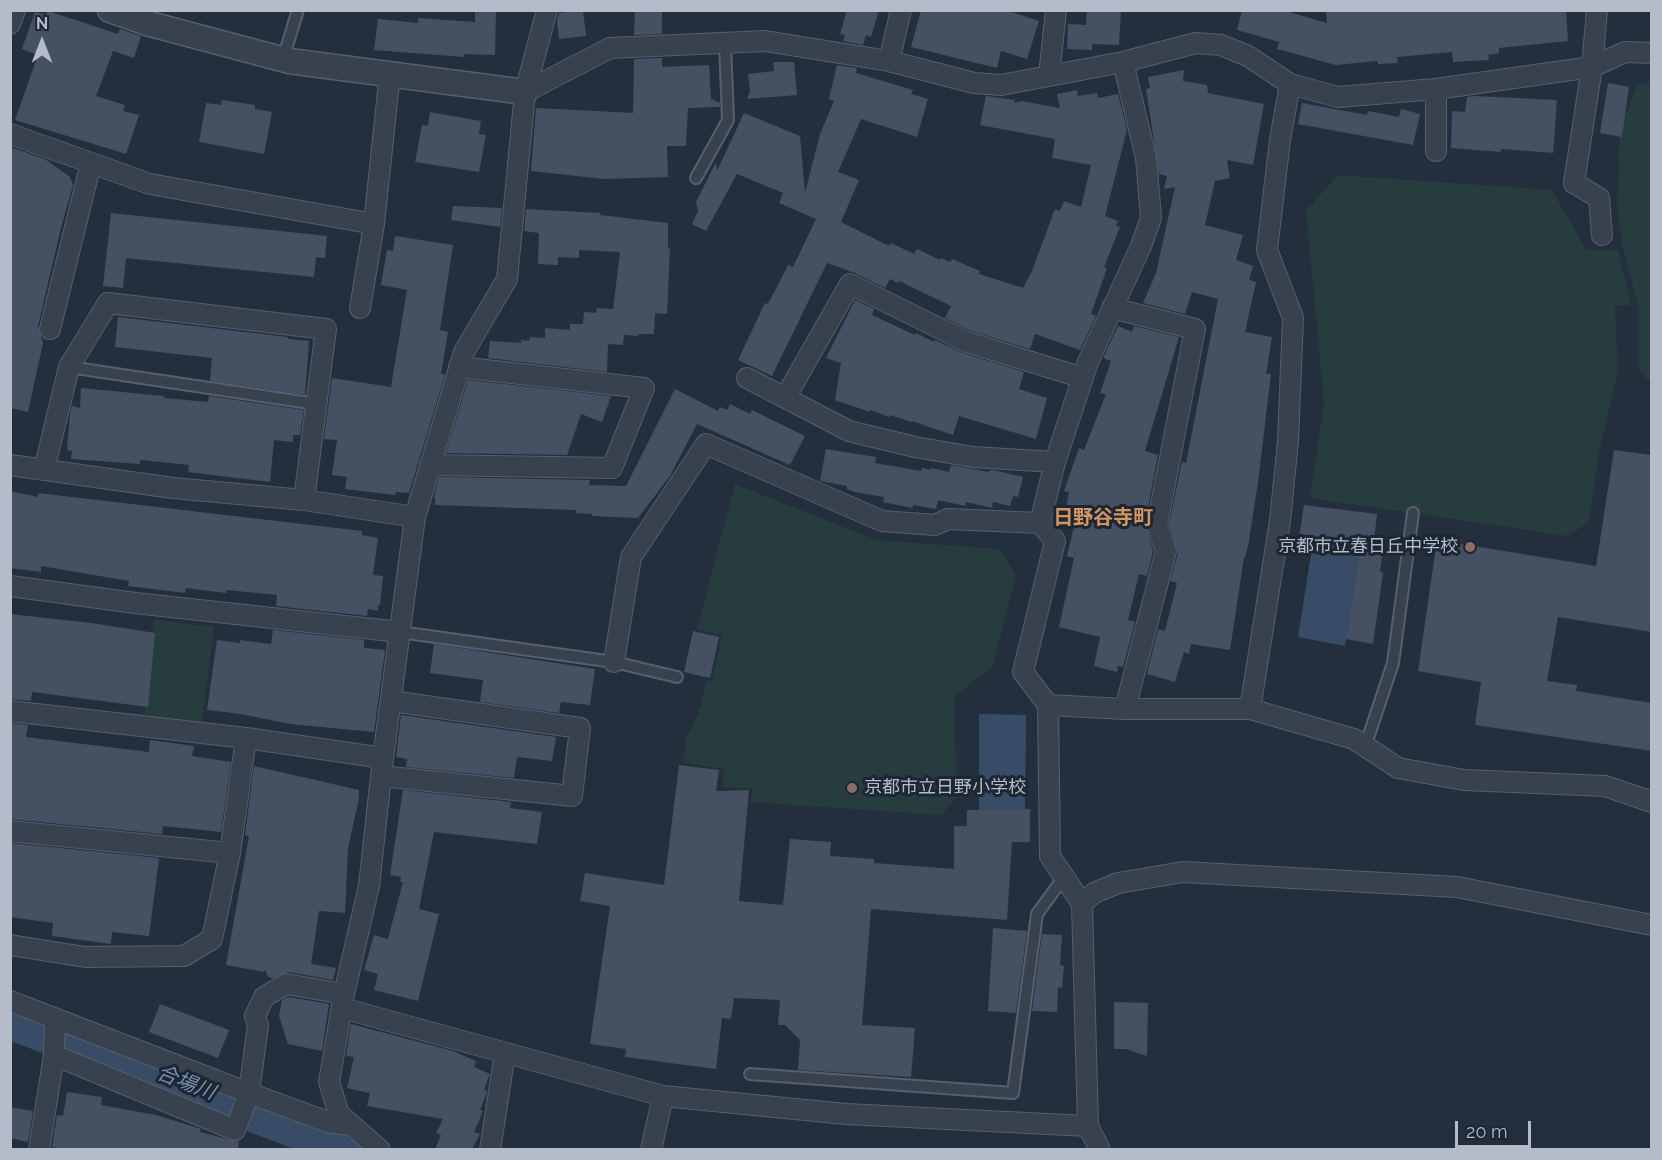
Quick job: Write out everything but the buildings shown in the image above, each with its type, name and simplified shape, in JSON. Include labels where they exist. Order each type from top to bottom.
[{"type":"street","points":[[10,24],[15,10]]},
{"type":"street","points":[[110,10],[153,17],[283,59],[525,92],[610,48],[765,41],[889,62],[974,83],[1001,84],[1123,62],[1196,43],[1221,45],[1248,56],[1290,84],[1338,97],[1436,89],[1592,67],[1625,52],[1652,53]]},
{"type":"street","points":[[380,1149],[339,1113],[329,1082],[343,1001],[369,886],[382,767],[415,517],[464,352],[507,279],[525,92],[547,10]]},
{"type":"street","points":[[889,62],[901,10]]},
{"type":"street","points":[[1049,76],[1056,10]]},
{"type":"street","points":[[1597,10],[1592,67],[1574,183],[1599,198],[1602,235]]},
{"type":"street","points":[[1040,523],[1055,462],[1083,378],[1151,218],[1146,158],[1123,62]]},
{"type":"street","points":[[360,309],[374,224],[390,73]]},
{"type":"street","points":[[1250,709],[1280,520],[1288,441],[1293,318],[1267,250],[1280,140],[1290,84]]},
{"type":"street","points":[[1436,89],[1436,152]]},
{"type":"street","points":[[10,134],[150,184],[374,224]]},
{"type":"street","points":[[50,329],[91,163]]},
{"type":"street","points":[[785,398],[850,284],[967,342],[1083,378]]},
{"type":"street","points":[[44,470],[69,367],[108,303],[326,329],[304,500]]},
{"type":"street","points":[[1112,309],[1195,329],[1157,525],[1166,551],[1125,709]]},
{"type":"street","points":[[430,465],[612,468],[644,388],[459,367]]},
{"type":"street","points":[[747,378],[849,431],[915,447],[973,457],[1055,462]]},
{"type":"street","points":[[614,662],[631,557],[706,444],[882,520],[935,525],[948,519],[1040,523],[1055,541],[1023,672],[1048,705],[1050,856],[1082,904],[1088,1126],[1100,1149]]},
{"type":"street","points":[[10,465],[173,488],[304,500],[415,517]]},
{"type":"street","points":[[10,586],[135,603],[400,632]]},
{"type":"street","points":[[10,711],[246,738],[382,767],[572,796],[580,728],[391,701]]},
{"type":"street","points":[[1048,705],[1125,709],[1250,709],[1354,739],[1398,768],[1464,780],[1605,786],[1652,802]]},
{"type":"street","points":[[10,945],[85,957],[184,956],[212,939],[230,853],[246,738]]},
{"type":"street","points":[[10,831],[230,853]]},
{"type":"street","points":[[1082,904],[1094,893],[1118,883],[1183,872],[1457,887],[1652,925]]},
{"type":"street","points":[[10,1001],[54,1035],[235,1130],[246,1101],[258,1025],[255,1016],[264,997],[286,984],[505,1053],[663,1096],[846,1113],[1088,1126]]},
{"type":"street","points":[[54,1035],[246,1101],[328,1122],[350,1125]]},
{"type":"street","points":[[39,1149],[54,1035]]},
{"type":"street","points":[[490,1149],[505,1053]]},
{"type":"street","points":[[651,1149],[663,1096]]},
{"type":"lane","points":[[283,59],[298,10]]},
{"type":"lane","points":[[696,178],[728,120],[725,43]]},
{"type":"lane","points":[[69,367],[316,404]]},
{"type":"lane","points":[[1365,747],[1393,663],[1413,513]]},
{"type":"lane","points":[[400,632],[614,662],[677,677]]},
{"type":"lane","points":[[750,1074],[1013,1093],[1037,914],[1064,877]]},
{"type":"green space","points":[[1651,81],[1651,383],[1639,370],[1638,306],[1622,243],[1617,201],[1620,130],[1637,85]]},
{"type":"green space","points":[[1338,175],[1552,190],[1586,250],[1618,250],[1631,305],[1615,306],[1618,372],[1599,452],[1589,522],[1568,536],[1310,498],[1324,403],[1306,211]]},
{"type":"green space","points":[[735,484],[876,540],[999,549],[1016,575],[993,666],[955,697],[956,798],[941,815],[751,802],[752,789],[722,787],[725,769],[683,763],[687,736],[701,707],[706,681],[712,681],[722,635],[697,629]]},
{"type":"green space","points":[[154,620],[214,627],[202,722],[144,715]]},
{"type":"water","points":[[1313,541],[1360,548],[1345,646],[1298,637]]},
{"type":"water","points":[[979,714],[1026,715],[1025,809],[979,810]]},
{"type":"waterway","name":"合場川","points":[[10,1016],[361,1150]]},
{"type":"place","name":"京都市立春日丘中学校","points":[[1470,547]]},
{"type":"place","name":"京都市立日野小学校","points":[[852,788]]},
{"type":"district","name":"日野谷寺町","points":[[1103,518]]}]
